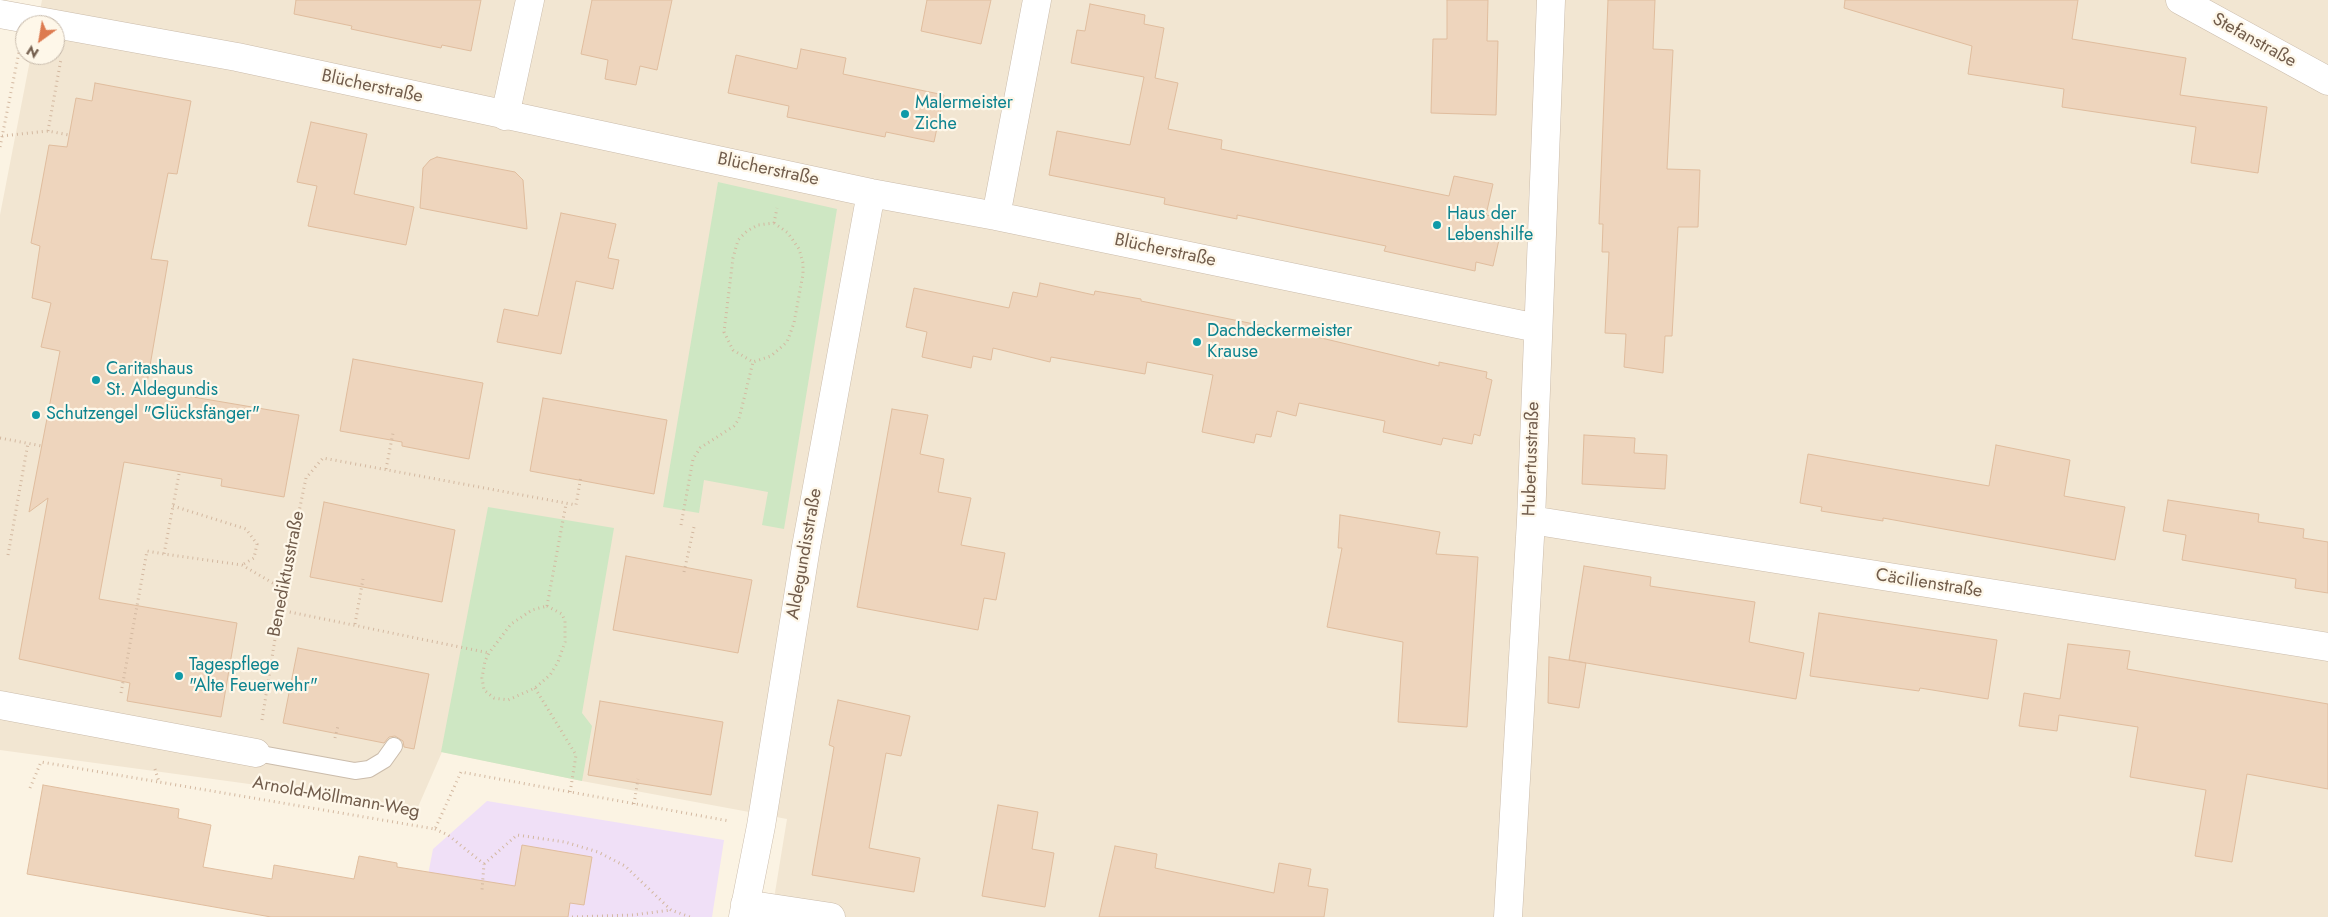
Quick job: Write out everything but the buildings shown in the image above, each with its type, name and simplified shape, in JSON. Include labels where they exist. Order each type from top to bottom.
[{"type":"street","points":[[506,116],[530,0]]},
{"type":"street","points":[[996,216],[1037,0]]},
{"type":"street","name":"Hubertusstraße","points":[[1508,917],[1531,520],[1537,328],[1552,0]]},
{"type":"street","name":"Stefanstraße","points":[[2180,0],[2328,81]]},
{"type":"street","name":"Blücherstraße","points":[[13,16],[237,57],[871,193],[996,216],[1537,328]]},
{"type":"street","name":"Aldegundisstraße","points":[[744,911],[761,826],[807,540],[871,193]]},
{"type":"street","name":"Cäcilienstraße","points":[[1531,520],[2328,647]]},
{"type":"street","points":[[0,705],[256,753]]},
{"type":"street","points":[[744,911],[831,917]]},
{"type":"lane","points":[[256,753],[355,770],[369,769],[384,760],[394,746]]},
{"type":"path","points":[[0,147],[13,16]]},
{"type":"path","points":[[48,131],[60,65]]},
{"type":"path","points":[[1,134],[48,131],[69,135]]},
{"type":"path","points":[[774,223],[788,234],[799,249],[803,263],[803,274],[794,323],[787,342],[771,356],[753,362],[733,350],[724,332],[733,258],[738,240],[747,231],[758,225],[774,223]]},
{"type":"path","points":[[681,525],[693,459],[700,448],[734,426],[739,419],[753,362]]},
{"type":"path","points":[[386,469],[393,433]]},
{"type":"path","points":[[0,438],[42,446]]},
{"type":"path","points":[[8,555],[28,444]]},
{"type":"path","name":"Benediktusstraße","points":[[256,753],[283,589],[306,478],[323,458],[576,506],[581,476]]},
{"type":"path","points":[[164,554],[178,474]]},
{"type":"path","points":[[547,606],[566,504]]},
{"type":"path","points":[[173,506],[246,529],[257,544],[254,558],[242,565]]},
{"type":"path","points":[[684,572],[694,527]]},
{"type":"path","points":[[159,782],[129,729],[146,551],[242,565],[283,589]]},
{"type":"path","points":[[355,624],[363,579]]},
{"type":"path","points":[[547,606],[562,614],[565,621],[565,642],[561,657],[554,669],[535,688],[508,700],[500,700],[487,695],[482,678],[485,661],[489,652],[511,624],[532,610],[547,606]]},
{"type":"path","points":[[280,610],[489,652]]},
{"type":"path","points":[[535,688],[576,755],[570,793]]},
{"type":"path","name":"Arnold-Möllmann-Weg","points":[[30,788],[40,762],[435,829],[461,772],[761,826]]},
{"type":"path","points":[[634,804],[638,779]]},
{"type":"path","points":[[435,829],[448,835],[484,864]]},
{"type":"path","points":[[482,890],[484,864],[517,835],[565,842],[598,852],[625,866],[672,910],[690,917]]},
{"type":"path","points":[[572,917],[633,915],[672,910]]},
{"type":"shaded area","points":[[42,0],[2328,0],[2328,917],[771,917],[787,819],[582,781],[442,752],[418,807],[0,750],[0,215],[29,65],[65,65],[65,15],[39,15]]},
{"type":"shaded area","points":[[487,801],[724,840],[712,917],[420,917],[433,849]]},
{"type":"green space","points":[[718,182],[837,209],[784,529],[762,525],[768,492],[704,480],[699,513],[663,507]]},
{"type":"green space","points":[[488,507],[614,528],[582,713],[592,726],[582,781],[441,752]]},
{"type":"place","name":"Malermeister Ziche","points":[[905,114]]},
{"type":"place","name":"Haus der Lebenshilfe","points":[[1437,225]]},
{"type":"place","name":"Dachdeckermeister Krause","points":[[1197,342]]},
{"type":"place","name":"Caritashaus St. Aldegundis","points":[[96,380]]},
{"type":"place","name":"Schutzengel \"Glücksfänger\"","points":[[36,415]]},
{"type":"place","name":"Tagespflege \"Alte Feuerwehr\"","points":[[179,676]]}]
